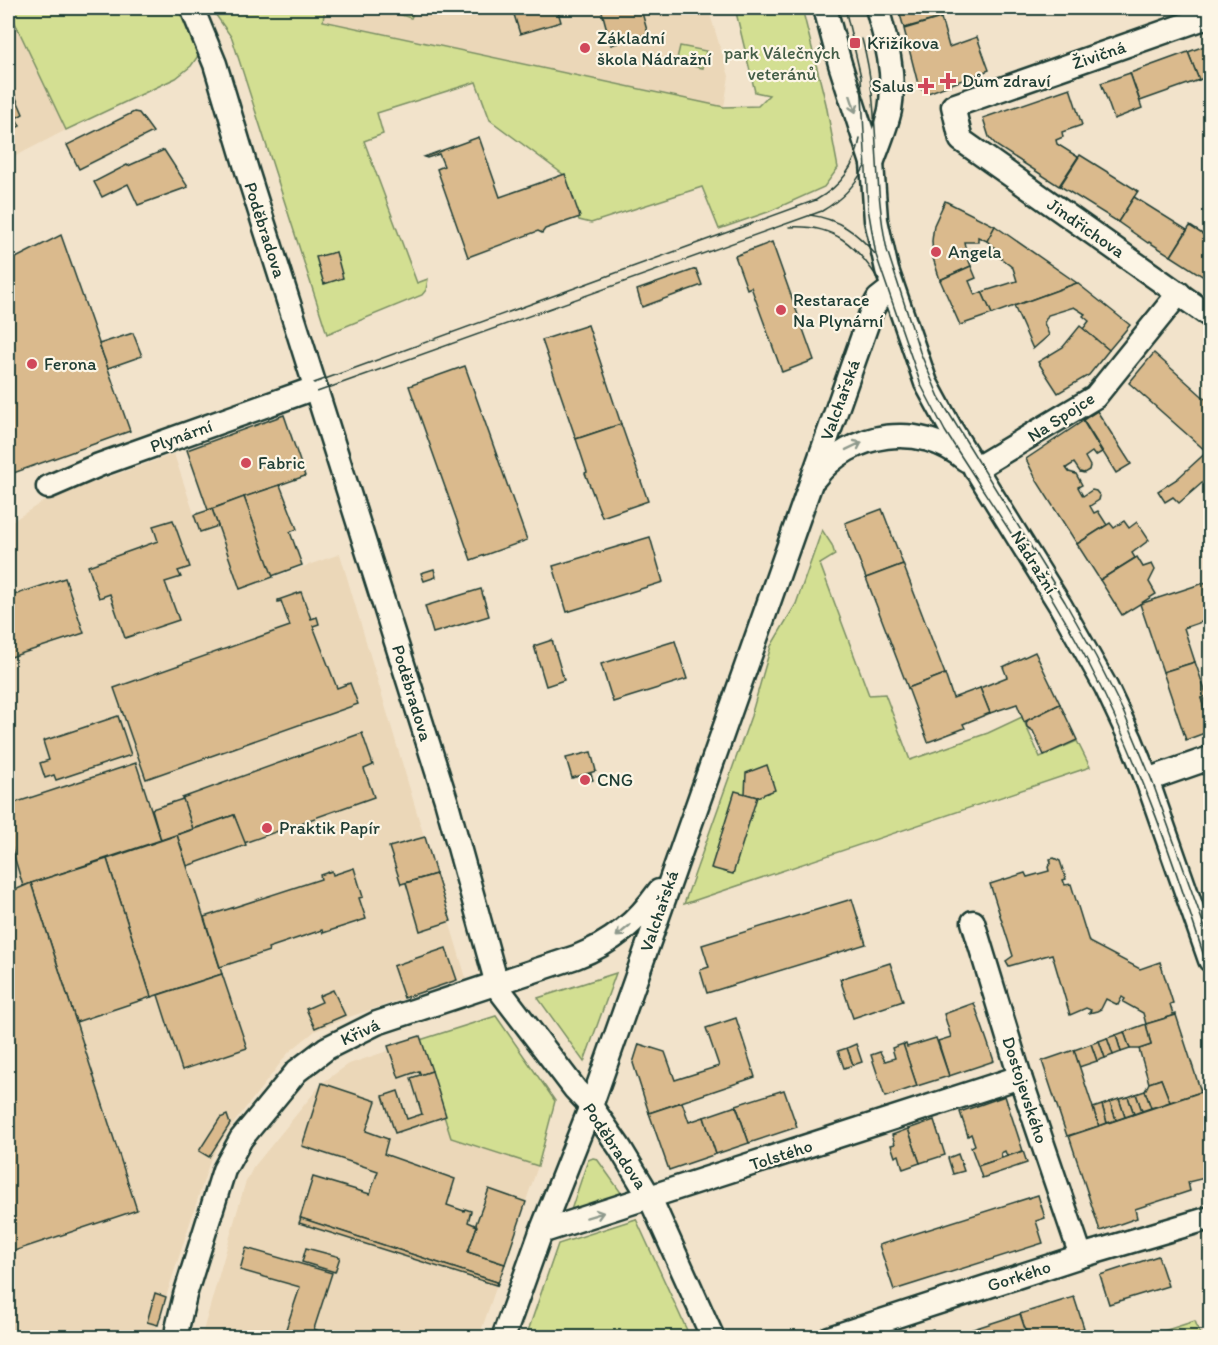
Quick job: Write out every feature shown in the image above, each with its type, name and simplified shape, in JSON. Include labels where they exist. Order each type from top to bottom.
[{"type":"street","name":"Poděbradova","points":[[192,8],[215,64],[446,800],[497,984],[575,1089],[591,1106],[620,1148],[650,1198],[713,1338]]},
{"type":"street","name":"Nádražní","points":[[825,8],[840,64],[872,163],[877,228],[892,288],[926,383],[975,469],[1087,651],[1131,740],[1210,960]]},
{"type":"street","name":"Nádražní","points":[[872,163],[890,109],[891,76],[878,8]]},
{"type":"street","name":"Živičná","points":[[961,140],[953,106],[1210,16]]},
{"type":"street","name":"Jindřichova","points":[[961,140],[1210,316]]},
{"type":"street","name":"Valchařská","points":[[503,1338],[541,1232],[591,1106],[872,310],[878,299],[892,288]]},
{"type":"street","name":"Na Spojce","points":[[975,469],[1095,397],[1179,293]]},
{"type":"street","name":"Plynární","points":[[48,487],[99,465],[315,388]]},
{"type":"street","name":"Valchařská","points":[[810,484],[827,465],[846,450],[861,442],[892,435],[908,435],[939,442],[959,454],[975,469]]},
{"type":"street","points":[[1147,780],[1210,758]]},
{"type":"street","name":"Křivá","points":[[177,1329],[185,1295],[224,1170],[241,1139],[297,1071],[327,1048],[371,1026],[591,951],[615,938],[635,920],[673,870]]},
{"type":"street","name":"Dostojevského","points":[[973,922],[1020,1077],[1081,1256]]},
{"type":"street","name":"Tolstého","points":[[541,1232],[1020,1077]]},
{"type":"street","name":"Gorkého","points":[[829,1338],[1081,1256],[1210,1218]]},
{"type":"shaded area","name":"Základní škola Nádražní","points":[[325,8],[708,8],[729,76],[724,107],[322,21]]},
{"type":"shaded area","points":[[8,9],[66,130],[8,160]]},
{"type":"shaded area","points":[[174,454],[200,532],[218,526],[240,589],[340,554],[466,978],[349,1017],[315,1031],[289,1052],[227,1132],[210,1161],[153,1337],[8,1338],[8,524],[47,499]]},
{"type":"shaded area","points":[[420,1040],[451,1138],[538,1166],[479,1337],[201,1338],[245,1184],[253,1168],[322,1083],[349,1064]]},
{"type":"green space","points":[[8,8],[186,8],[200,53],[191,66],[176,78],[66,130]]},
{"type":"green space","name":"park Válečných veteránů","points":[[211,8],[325,8],[323,21],[724,107],[758,106],[769,95],[755,92],[735,8],[802,8],[826,104],[838,168],[824,187],[768,212],[719,229],[702,187],[591,223],[579,220],[564,175],[490,120],[476,82],[377,113],[383,134],[364,141],[417,283],[428,279],[426,290],[422,295],[327,334],[232,38]]},
{"type":"green space","points":[[380,8],[415,8],[411,18]]},
{"type":"green space","points":[[680,46],[706,51],[703,68],[676,63]]},
{"type":"green space","points":[[822,530],[832,545],[835,555],[820,564],[869,695],[885,694],[910,760],[988,733],[1022,717],[1040,757],[1077,741],[1090,767],[684,904],[751,716],[771,646],[796,604]]},
{"type":"green space","points":[[616,973],[584,1062],[538,998]]},
{"type":"green space","points":[[496,1016],[555,1101],[538,1166],[451,1138],[420,1040]]},
{"type":"green space","points":[[597,1159],[622,1194],[571,1210],[588,1160]]},
{"type":"green space","points":[[636,1219],[690,1337],[526,1337],[558,1244]]},
{"type":"green space","points":[[1195,1321],[1201,1337],[1145,1337]]},
{"type":"building","points":[[512,8],[557,8],[561,22],[520,34]]},
{"type":"building","points":[[601,8],[645,8],[641,9],[648,34],[611,45]]},
{"type":"building","points":[[898,8],[939,8],[941,18],[904,28]]},
{"type":"building","points":[[941,18],[949,47],[977,37],[989,70],[928,93],[919,88],[904,29]]},
{"type":"building","points":[[1210,44],[1210,75],[1199,80],[1188,52]]},
{"type":"building","points":[[1188,52],[1199,80],[1140,101],[1130,73]]},
{"type":"building","points":[[1130,73],[1142,108],[1114,119],[1101,83]]},
{"type":"building","points":[[11,86],[23,114],[16,118],[20,126],[8,132],[8,88]]},
{"type":"building","points":[[1070,88],[1082,125],[1062,132],[1063,137],[1056,140],[1057,144],[1078,157],[1059,186],[997,146],[989,137],[983,118]]},
{"type":"building","points":[[134,112],[139,113],[153,132],[79,169],[67,145]]},
{"type":"building","points":[[479,137],[500,197],[565,174],[580,217],[545,229],[542,233],[538,231],[468,257],[437,169],[444,166],[439,154],[424,157]]},
{"type":"building","points":[[164,150],[188,187],[138,205],[128,184],[102,197],[94,182]]},
{"type":"building","points":[[1080,155],[1138,191],[1118,222],[1060,186]]},
{"type":"building","points":[[1134,197],[1187,230],[1171,256],[1118,222]]},
{"type":"building","points":[[945,201],[995,226],[987,241],[978,237],[978,242],[964,242],[971,266],[940,280],[933,258],[932,241],[934,225]]},
{"type":"building","points":[[995,226],[1077,283],[992,314],[982,292],[1017,281],[1013,268],[998,256],[994,247],[987,241]]},
{"type":"building","points":[[1190,226],[1210,239],[1210,281],[1171,256]]},
{"type":"building","points":[[61,235],[130,431],[8,475],[8,262]]},
{"type":"building","points":[[772,242],[814,360],[782,372],[751,287],[747,289],[735,256]]},
{"type":"building","points":[[336,252],[343,278],[324,284],[316,257]]},
{"type":"building","points":[[971,266],[976,278],[969,281],[975,295],[982,292],[992,314],[960,325],[940,280]]},
{"type":"building","points":[[696,269],[702,285],[642,307],[637,290]]},
{"type":"building","points":[[1077,283],[1130,325],[1109,350],[1083,329],[1089,321],[1083,316],[1085,314],[1074,307],[1048,315],[1044,323],[1049,335],[1033,349],[1014,306]]},
{"type":"building","points":[[588,325],[621,424],[576,439],[542,340]]},
{"type":"building","points":[[1080,326],[1109,350],[1089,375],[1058,393],[1038,362],[1063,347]]},
{"type":"building","points":[[133,333],[142,356],[108,368],[99,344]]},
{"type":"building","points":[[1154,353],[1210,403],[1210,449],[1207,452],[1129,383]]},
{"type":"building","points":[[465,366],[527,540],[471,560],[409,386]]},
{"type":"building","points":[[1097,411],[1131,464],[1116,473],[1083,420]]},
{"type":"building","name":"Fabric","points":[[284,415],[305,476],[208,510],[187,450]]},
{"type":"building","points":[[1083,421],[1102,452],[1095,456],[1092,452],[1085,457],[1090,466],[1089,470],[1084,473],[1080,472],[1074,463],[1066,468],[1069,472],[1076,474],[1082,485],[1078,487],[1083,496],[1092,490],[1100,496],[1099,500],[1090,506],[1094,513],[1098,511],[1107,525],[1077,544],[1037,481],[1026,459]]},
{"type":"building","points":[[621,424],[648,501],[602,517],[585,473],[587,472],[576,439]]},
{"type":"building","points":[[1210,449],[1210,476],[1179,503],[1173,497],[1165,502],[1158,491],[1177,479]]},
{"type":"building","points":[[280,485],[297,529],[290,532],[302,565],[272,576],[244,497]]},
{"type":"building","points":[[244,497],[273,577],[240,589],[212,509]]},
{"type":"building","points":[[212,509],[218,526],[200,532],[194,515]]},
{"type":"building","points":[[882,509],[903,564],[866,578],[845,523]]},
{"type":"building","points":[[173,520],[190,567],[178,571],[181,577],[165,582],[179,620],[125,638],[110,594],[99,598],[88,566],[158,541],[153,526]]},
{"type":"building","points":[[1124,521],[1129,528],[1137,522],[1149,540],[1132,553],[1135,558],[1100,580],[1077,544],[1110,523],[1114,528]]},
{"type":"building","points":[[650,537],[663,582],[567,612],[553,566]]},
{"type":"building","points":[[1210,540],[1210,552],[1205,544]]},
{"type":"building","points":[[1137,557],[1143,567],[1152,564],[1155,570],[1149,582],[1156,594],[1122,615],[1100,580]]},
{"type":"building","points":[[903,564],[945,674],[908,688],[866,578]]},
{"type":"building","points":[[434,569],[436,577],[424,581],[421,573]]},
{"type":"building","points":[[65,578],[84,633],[8,658],[8,597]]},
{"type":"building","points":[[1207,582],[1210,593],[1210,619],[1184,628],[1195,662],[1163,672],[1140,604]]},
{"type":"building","points":[[481,589],[489,616],[433,633],[425,606]]},
{"type":"building","points":[[301,592],[311,619],[317,617],[319,624],[313,626],[337,688],[350,683],[358,704],[146,779],[114,688],[290,626],[281,601],[278,602],[278,600]]},
{"type":"building","points":[[552,640],[564,680],[546,686],[534,646]]},
{"type":"building","points":[[675,641],[687,679],[613,702],[601,664]]},
{"type":"building","points":[[1035,652],[1060,704],[1024,722],[1017,704],[990,713],[980,688],[1007,677],[1003,667]]},
{"type":"building","points":[[1195,662],[1207,696],[1201,698],[1210,731],[1186,740],[1163,672]]},
{"type":"building","points":[[945,674],[953,698],[980,688],[990,713],[963,724],[965,728],[928,742],[908,688]]},
{"type":"building","points":[[1210,696],[1210,726],[1201,698]]},
{"type":"building","points":[[1060,704],[1077,740],[1044,755],[1033,731],[1027,727],[1026,723]]},
{"type":"building","points":[[118,716],[131,755],[56,780],[54,775],[45,778],[40,763],[49,760],[43,741]]},
{"type":"building","points":[[362,733],[373,765],[364,769],[374,797],[244,843],[234,815],[193,829],[182,798]]},
{"type":"building","points":[[591,752],[596,771],[572,778],[566,758]]},
{"type":"building","points":[[136,763],[161,840],[23,886],[8,836],[8,805]]},
{"type":"building","points":[[767,765],[775,790],[757,797],[745,794],[746,773]]},
{"type":"building","points":[[591,774],[593,780],[585,782],[583,776]]},
{"type":"building","points":[[1210,787],[1210,815],[1204,794]]},
{"type":"building","points":[[735,791],[757,797],[733,874],[711,868]]},
{"type":"building","points":[[183,799],[193,829],[161,840],[152,809]]},
{"type":"building","points":[[234,815],[246,845],[187,866],[177,835]]},
{"type":"building","points":[[177,835],[222,974],[151,997],[107,859]]},
{"type":"building","points":[[425,837],[436,874],[401,884],[389,847]]},
{"type":"building","points":[[107,859],[151,997],[76,1022],[31,883]]},
{"type":"building","points":[[1050,859],[1060,861],[1066,879],[1063,880],[1065,885],[1071,884],[1089,942],[1140,969],[1160,962],[1173,1003],[1170,1004],[1173,1014],[1176,1013],[1176,1015],[1146,1024],[1143,1013],[1123,1002],[1125,999],[1122,997],[1118,1005],[1106,999],[1101,1009],[1097,1011],[1089,1013],[1091,1010],[1086,1008],[1070,1015],[1052,954],[1009,966],[1006,961],[1013,956],[990,884],[1025,873],[1027,877],[1049,871]]},
{"type":"building","points":[[354,868],[363,897],[359,898],[366,919],[323,933],[322,930],[220,967],[204,917],[321,879],[320,875],[332,871],[333,875]]},
{"type":"building","points":[[8,873],[13,891],[8,893]]},
{"type":"building","points":[[436,874],[451,921],[420,931],[406,883]]},
{"type":"building","points":[[31,883],[137,1210],[8,1253],[8,893]]},
{"type":"building","points":[[852,899],[866,944],[707,993],[700,970],[709,967],[702,945]]},
{"type":"building","points":[[446,948],[457,980],[404,998],[393,966]]},
{"type":"building","points":[[890,963],[903,1001],[853,1018],[840,979]]},
{"type":"building","points":[[222,974],[247,1048],[182,1070],[158,995]]},
{"type":"building","points":[[333,990],[345,1015],[315,1028],[306,1009],[322,1002],[319,996]]},
{"type":"building","points":[[974,1003],[994,1061],[949,1076],[938,1041],[951,1037],[944,1014]]},
{"type":"building","points":[[1176,1015],[1201,1092],[1170,1102],[1161,1079],[1149,1083],[1139,1049],[1151,1045],[1146,1024]]},
{"type":"building","points":[[736,1018],[755,1077],[649,1113],[633,1063],[639,1044],[665,1052],[675,1080],[719,1066],[706,1028]]},
{"type":"building","points":[[1146,1024],[1151,1045],[1130,1049],[1124,1032]]},
{"type":"building","points":[[1124,1032],[1130,1049],[1121,1052],[1116,1035]]},
{"type":"building","points":[[1116,1035],[1121,1052],[1113,1055],[1107,1038]]},
{"type":"building","points":[[420,1036],[432,1071],[421,1075],[419,1071],[399,1078],[388,1046]]},
{"type":"building","points":[[936,1038],[949,1076],[917,1086],[903,1045],[906,1044],[907,1047]]},
{"type":"building","points":[[1107,1038],[1113,1055],[1105,1058],[1099,1041]]},
{"type":"building","points":[[1099,1041],[1105,1058],[1097,1061],[1091,1044]]},
{"type":"building","points":[[856,1044],[862,1062],[853,1065],[847,1048]]},
{"type":"building","points":[[903,1044],[917,1086],[885,1097],[871,1055],[880,1052],[885,1061],[895,1058],[892,1048]]},
{"type":"building","points":[[1091,1044],[1097,1061],[1079,1067],[1074,1050]]},
{"type":"building","points":[[847,1048],[853,1065],[844,1068],[838,1051]]},
{"type":"building","points":[[1074,1050],[1099,1126],[1067,1136],[1042,1061]]},
{"type":"building","points":[[432,1071],[446,1116],[395,1133],[383,1096],[398,1091],[407,1119],[422,1114],[411,1078]]},
{"type":"building","points":[[1161,1079],[1170,1102],[1151,1108],[1145,1091],[1149,1083]]},
{"type":"building","points":[[322,1083],[376,1101],[366,1131],[388,1139],[384,1154],[455,1179],[447,1205],[471,1211],[468,1222],[477,1226],[468,1252],[505,1264],[497,1286],[497,1282],[300,1218],[313,1177],[370,1194],[378,1171],[302,1146]]},
{"type":"building","points":[[784,1090],[797,1127],[749,1143],[736,1105]]},
{"type":"building","points":[[1145,1091],[1151,1108],[1142,1111],[1136,1094]]},
{"type":"building","points":[[1201,1092],[1210,1121],[1209,1177],[1188,1182],[1190,1191],[1135,1209],[1137,1218],[1100,1231],[1069,1136]]},
{"type":"building","points":[[1136,1094],[1142,1111],[1134,1114],[1128,1097]]},
{"type":"building","points":[[1005,1096],[1023,1151],[1007,1156],[1005,1151],[1001,1153],[1002,1158],[978,1166],[971,1147],[975,1145],[971,1134],[968,1136],[960,1112]]},
{"type":"building","points":[[1128,1097],[1134,1114],[1125,1117],[1119,1099]]},
{"type":"building","points":[[1119,1099],[1125,1117],[1116,1120],[1110,1102]]},
{"type":"building","points":[[682,1102],[689,1122],[704,1117],[716,1154],[669,1170],[649,1113]]},
{"type":"building","points":[[1110,1102],[1116,1120],[1107,1123],[1102,1105]]},
{"type":"building","points":[[1102,1105],[1107,1123],[1099,1126],[1093,1108]]},
{"type":"building","points":[[736,1106],[749,1143],[716,1154],[704,1117]]},
{"type":"building","points":[[227,1115],[230,1124],[209,1157],[199,1151],[220,1118]]},
{"type":"building","points":[[934,1120],[945,1155],[920,1163],[908,1129]]},
{"type":"building","points":[[908,1129],[920,1163],[903,1169],[899,1155],[895,1157],[891,1145],[895,1144],[892,1135]]},
{"type":"building","points":[[1023,1151],[1027,1163],[982,1178],[978,1166]]},
{"type":"building","points":[[958,1154],[964,1171],[953,1174],[948,1158]]},
{"type":"building","points":[[489,1189],[526,1202],[505,1264],[468,1252]]},
{"type":"building","points":[[1038,1195],[1045,1218],[1036,1221],[1043,1243],[894,1290],[879,1245]]},
{"type":"building","points":[[301,1218],[497,1282],[496,1285],[299,1223]]},
{"type":"building","points":[[246,1248],[332,1273],[311,1338],[283,1338],[300,1287],[240,1270]]},
{"type":"building","points":[[306,1248],[340,1257],[335,1272],[302,1262]]},
{"type":"building","points":[[1158,1256],[1168,1286],[1109,1304],[1100,1275]]},
{"type":"building","points":[[155,1293],[166,1297],[158,1325],[147,1322]]},
{"type":"building","points":[[1074,1297],[1084,1328],[1058,1336],[1058,1338],[1028,1338],[1020,1314]]},
{"type":"building","points":[[1020,1314],[1028,1338],[969,1338],[967,1331]]},
{"type":"building","points":[[314,1329],[337,1338],[311,1338]]},
{"type":"building","points":[[933,1329],[936,1338],[907,1338]]},
{"type":"tram line","points":[[845,8],[861,77],[868,208],[876,255],[921,385],[945,431],[1055,603],[1107,700],[1156,816],[1210,975]]},
{"type":"tram line","points":[[862,39],[872,91],[882,224],[887,250],[920,352],[939,397],[1065,602],[1123,711],[1151,778],[1210,942]]},
{"type":"tram line","points":[[314,383],[816,200],[825,195],[846,175],[855,158],[860,139]]},
{"type":"tram line","points":[[317,392],[822,211],[847,192],[865,166]]},
{"type":"tram line","points":[[810,215],[838,223],[861,239],[875,254]]},
{"type":"tram line","points":[[789,227],[819,229],[842,239],[862,257],[879,280]]},
{"type":"place","name":"Křižíkova","points":[[855,43]]},
{"type":"place","name":"Základní škola Nádražní","points":[[585,48]]},
{"type":"place","name":"Dům zdraví","points":[[948,81]]},
{"type":"place","name":"Salus","points":[[926,86]]},
{"type":"place","name":"Angela","points":[[936,252]]},
{"type":"place","name":"Restarace Na Plynární","points":[[781,310]]},
{"type":"place","name":"Ferona","points":[[32,364]]},
{"type":"place","name":"Fabric","points":[[246,463]]},
{"type":"place","name":"CNG","points":[[585,780]]},
{"type":"place","name":"Praktik Papír","points":[[267,828]]}]
